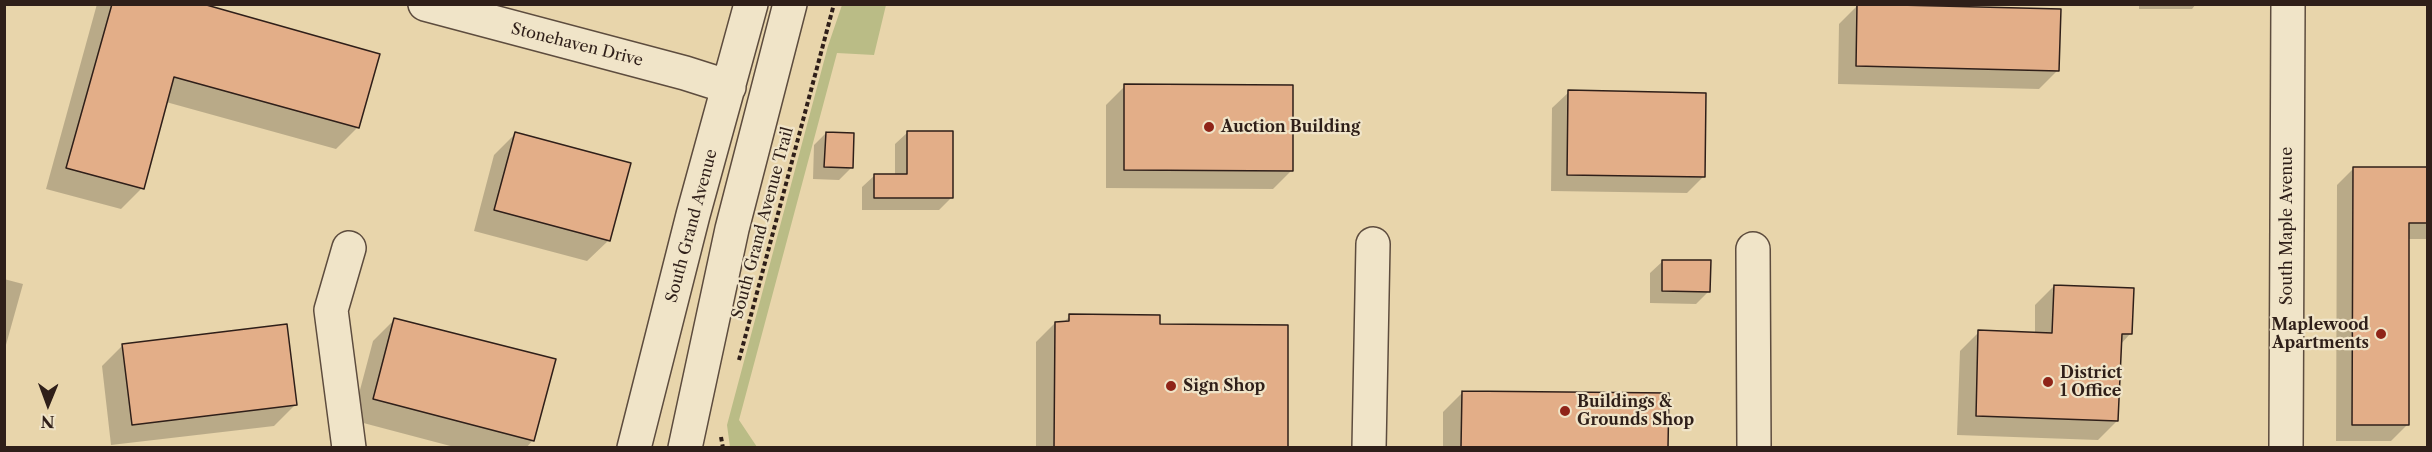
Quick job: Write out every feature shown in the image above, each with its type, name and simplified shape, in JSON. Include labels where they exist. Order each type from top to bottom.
[{"type":"street","name":"Stonehaven Drive","points":[[425,4],[685,73],[729,87]]},
{"type":"street","name":"South Grand Avenue","points":[[634,447],[693,215],[751,4]]},
{"type":"street","points":[[685,447],[732,229],[790,4]]},
{"type":"street","name":"South Maple Avenue","points":[[2286,447],[2288,4]]},
{"type":"street","points":[[1369,447],[1373,244]]},
{"type":"street","points":[[348,447],[331,310],[349,248]]},
{"type":"street","points":[[1753,249],[1754,447]]},
{"type":"path","name":"South Grand Avenue Trail","points":[[737,367],[834,4]]},
{"type":"path","points":[[721,436],[723,447]]},
{"type":"green space","points":[[842,5],[886,5],[874,55],[837,53],[739,420],[757,447],[730,447],[727,425],[828,46]]},
{"type":"building","points":[[112,4],[203,4],[380,54],[359,128],[174,77],[144,189],[66,168]]},
{"type":"building","points":[[1857,4],[2061,9],[2059,71],[1856,66]]},
{"type":"building","name":"Auction Building","points":[[1124,84],[1293,85],[1293,171],[1124,170]]},
{"type":"building","points":[[1568,90],[1706,93],[1705,177],[1567,175]]},
{"type":"building","points":[[907,131],[953,131],[953,198],[874,198],[874,174],[907,174]]},
{"type":"building","points":[[515,132],[631,163],[610,241],[494,210]]},
{"type":"building","points":[[826,132],[854,133],[853,168],[824,167]]},
{"type":"building","name":"Maplewood Apartments","points":[[2353,167],[2427,167],[2427,223],[2409,223],[2409,425],[2352,425]]},
{"type":"building","points":[[1662,260],[1711,260],[1710,292],[1662,291]]},
{"type":"building","name":"District 1 Office","points":[[2054,285],[2134,288],[2132,334],[2122,334],[2118,421],[1976,416],[1978,330],[2052,333]]},
{"type":"building","name":"Sign Shop","points":[[1069,314],[1160,315],[1160,324],[1288,325],[1288,447],[1054,447],[1055,322],[1069,321]]},
{"type":"building","points":[[394,318],[556,359],[534,441],[373,399]]},
{"type":"building","points":[[287,324],[297,405],[132,425],[122,344]]},
{"type":"building","name":"Buildings & Grounds Shop","points":[[1462,391],[1669,393],[1668,447],[1461,447]]},
{"type":"place","name":"Auction Building","points":[[1209,127]]},
{"type":"place","name":"Maplewood Apartments","points":[[2381,334]]},
{"type":"place","name":"District 1 Office","points":[[2048,382]]},
{"type":"place","name":"Sign Shop","points":[[1171,386]]},
{"type":"place","name":"Buildings & Grounds Shop","points":[[1565,411]]}]
